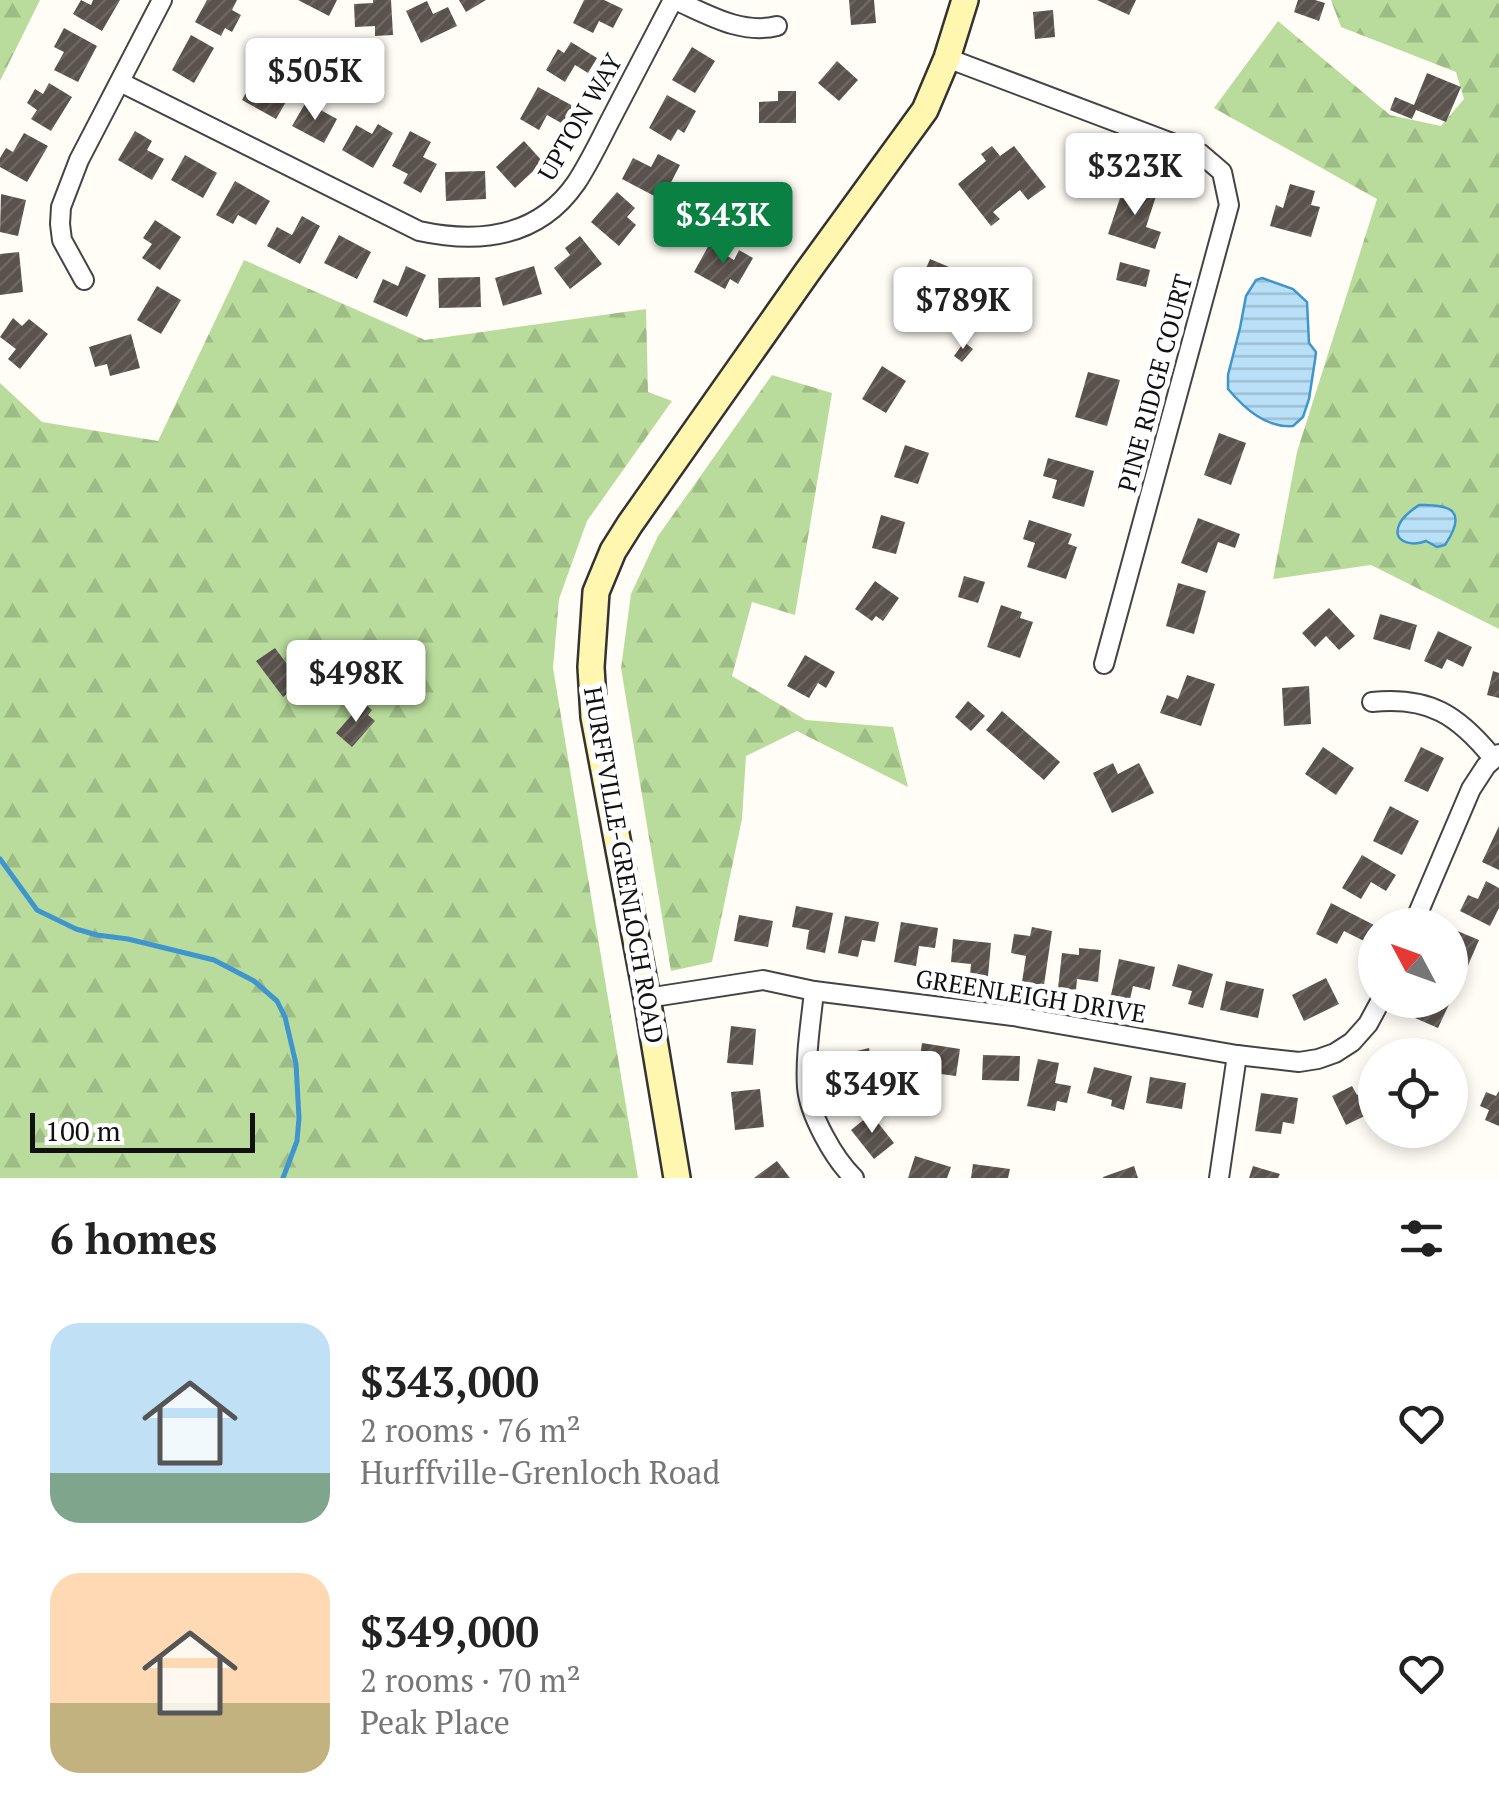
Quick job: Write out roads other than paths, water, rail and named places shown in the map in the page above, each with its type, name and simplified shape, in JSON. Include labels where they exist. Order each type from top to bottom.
[{"type":"main road","name":"HURFFVILLE-GRENLOCH ROAD","points":[[677,1178],[594,717],[591,667],[596,592],[613,550],[630,524],[925,110],[965,0]]},
{"type":"street","points":[[84,280],[62,240],[61,207],[72,176],[162,0]]},
{"type":"street","points":[[674,0],[732,25],[763,30],[777,26]]},
{"type":"street","name":"UPTON WAY","points":[[120,82],[419,232],[464,239],[486,236],[525,227],[567,195],[587,165],[674,0]]},
{"type":"street","name":"PINE RIDGE COURT","points":[[947,58],[1201,154],[1222,172],[1229,204],[1104,664]]},
{"type":"street","points":[[1372,702],[1398,700],[1440,710],[1496,756],[1471,790],[1420,908]]},
{"type":"street","name":"GREENLEIGH DRIVE","points":[[647,998],[763,980],[1299,1062],[1335,1053],[1352,1042],[1372,1018]]},
{"type":"street","points":[[814,990],[807,1092],[824,1138],[854,1178]]},
{"type":"street","points":[[1218,1178],[1237,1055]]},
{"type":"water","points":[[1262,278],[1293,289],[1307,302],[1309,343],[1316,352],[1309,399],[1303,417],[1293,426],[1274,424],[1257,416],[1228,389],[1246,296],[1256,280]]},
{"type":"water","points":[[1419,505],[1440,506],[1453,512],[1455,525],[1445,545],[1437,547],[1426,541],[1409,543],[1400,539],[1400,523]]},
{"type":"waterway","points":[[0,859],[37,910],[97,935],[214,960],[254,981],[277,1001],[285,1017],[296,1064],[299,1118],[297,1141],[283,1178]]}]
